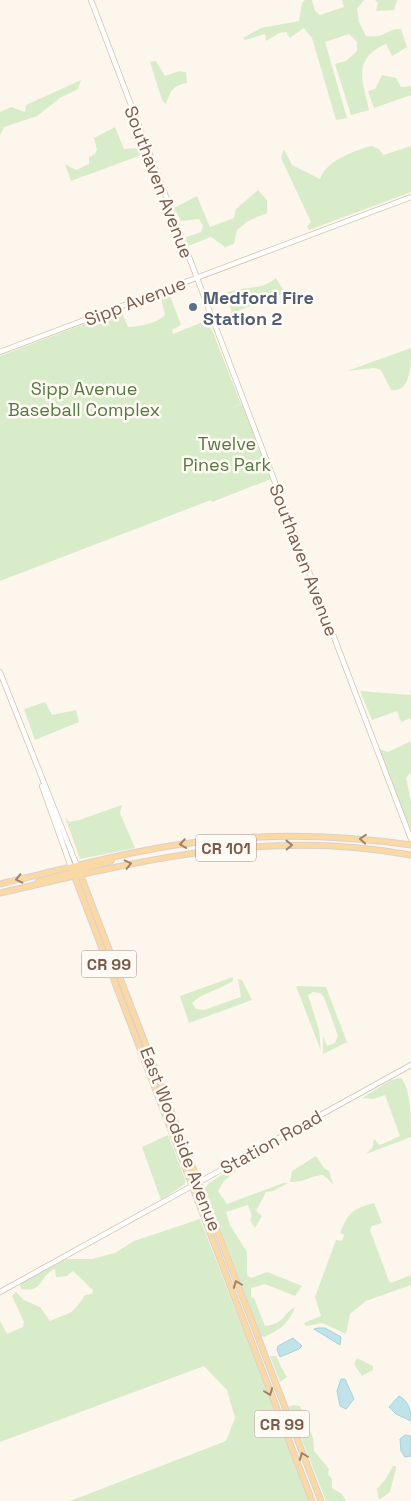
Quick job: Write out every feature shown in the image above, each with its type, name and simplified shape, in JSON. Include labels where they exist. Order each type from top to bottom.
[{"type":"main road","name":"CR 101","points":[[0,893],[21,889],[123,856],[197,842],[274,836],[335,837],[411,846]]},
{"type":"main road","name":"CR 101","points":[[0,884],[176,854],[245,847],[329,846],[411,855]]},
{"type":"main road","name":"East Woodside Avenue","points":[[76,871],[321,1501]]},
{"type":"main road","name":"East Woodside Avenue","points":[[76,871],[192,1187],[312,1501]]},
{"type":"street","name":"Southaven Avenue","points":[[91,0],[411,839]]},
{"type":"street","name":"Sipp Avenue","points":[[0,352],[411,197]]},
{"type":"street","name":"East Woodside Avenue","points":[[0,672],[76,871]]},
{"type":"street","name":"Station Road","points":[[0,1292],[411,1065]]},
{"type":"green space","points":[[305,0],[312,0],[315,11],[320,15],[344,7],[342,0],[364,0],[357,9],[359,22],[366,36],[378,36],[392,30],[401,29],[407,47],[392,56],[386,44],[383,45],[373,51],[363,65],[363,81],[369,110],[351,115],[335,64],[346,61],[357,51],[357,42],[349,34],[325,42],[347,118],[336,120],[312,38],[304,28],[290,38],[286,32],[279,33],[266,41],[265,34],[245,40],[243,38],[261,28],[299,21],[302,3]]},
{"type":"green space","points":[[375,0],[397,0],[394,10],[376,11],[378,3]]},
{"type":"green space","points":[[156,61],[165,76],[179,71],[186,72],[187,83],[178,85],[173,90],[166,104],[162,100],[150,62]]},
{"type":"green space","points":[[382,75],[396,78],[401,87],[411,86],[411,95],[374,108],[368,91],[375,89]]},
{"type":"green space","points":[[81,80],[78,89],[60,98],[37,116],[4,127],[0,135],[0,112],[11,107],[25,112],[26,105]]},
{"type":"green space","points":[[115,127],[124,149],[141,148],[144,154],[71,181],[65,164],[76,170],[89,164],[89,157],[95,154],[97,150],[94,138]]},
{"type":"green space","points":[[371,146],[379,149],[383,155],[411,146],[411,192],[309,230],[307,227],[311,222],[281,158],[284,149],[292,165],[320,179],[334,162]]},
{"type":"green space","points":[[258,190],[267,200],[267,213],[248,221],[237,230],[234,244],[225,247],[211,237],[188,246],[186,237],[201,232],[203,226],[199,219],[181,221],[174,208],[197,196],[210,227],[234,218],[236,209]]},
{"type":"green space","points":[[276,278],[285,293],[232,313],[226,293],[239,289],[258,287]]},
{"type":"green space","points":[[164,293],[169,293],[181,325],[172,330],[173,334],[208,320],[241,404],[223,411],[242,404],[271,479],[0,581],[0,356],[121,310],[128,327],[153,322],[165,315],[161,298]]},
{"type":"green space","points":[[411,348],[409,376],[403,387],[398,390],[391,390],[381,370],[374,368],[347,371]]},
{"type":"green space","points":[[360,691],[410,695],[411,692],[411,718],[401,722],[397,711],[372,720]]},
{"type":"green space","points":[[45,702],[52,715],[76,710],[79,722],[35,740],[24,709]]},
{"type":"green space","points":[[411,741],[411,772],[406,778],[411,802],[411,831],[379,749],[388,752]]},
{"type":"green space","points":[[122,805],[120,813],[135,848],[80,859],[65,817],[69,822],[79,820]]},
{"type":"green space","points":[[233,977],[233,981],[223,987],[196,999],[192,1003],[196,1009],[204,1010],[241,997],[238,979],[242,980],[252,1000],[189,1023],[180,996]]},
{"type":"green space","points":[[296,986],[326,987],[347,1042],[323,1054],[323,1036],[327,1046],[335,1043],[338,1036],[324,997],[320,993],[313,992],[308,995],[319,1030],[321,1051]]},
{"type":"green space","points":[[401,1078],[409,1097],[411,1137],[366,1154],[372,1148],[374,1139],[380,1145],[400,1136],[385,1095],[373,1099],[362,1098],[391,1080]]},
{"type":"green space","points":[[168,1135],[185,1179],[185,1184],[161,1200],[142,1147]]},
{"type":"green space","points":[[316,1156],[324,1168],[329,1171],[333,1184],[323,1175],[290,1182],[292,1171]]},
{"type":"green space","points":[[233,1167],[236,1171],[224,1181],[218,1191],[227,1204],[283,1183],[288,1183],[273,1191],[266,1192],[256,1211],[262,1216],[255,1228],[250,1220],[252,1216],[248,1205],[226,1212],[230,1225],[247,1252],[247,1275],[251,1278],[267,1272],[302,1286],[295,1296],[265,1284],[251,1288],[251,1297],[254,1298],[265,1326],[277,1323],[295,1307],[290,1318],[283,1326],[264,1337],[261,1336],[205,1188]]},
{"type":"green space","points":[[374,1203],[382,1223],[372,1226],[370,1230],[389,1281],[391,1283],[411,1275],[411,1285],[366,1301],[350,1314],[346,1334],[322,1323],[306,1326],[304,1323],[321,1316],[315,1297],[336,1240],[342,1241],[344,1235],[340,1233],[346,1220],[352,1212]]},
{"type":"green space","points":[[200,1219],[310,1501],[70,1501],[226,1441],[235,1418],[227,1390],[204,1366],[0,1442],[0,1321],[7,1334],[23,1327],[24,1322],[12,1296],[16,1292],[24,1300],[40,1307],[50,1321],[70,1312],[77,1307],[85,1295],[92,1294],[93,1290],[73,1271],[67,1276],[56,1277],[55,1269],[46,1275],[38,1286],[29,1290],[21,1289],[20,1284],[66,1259],[92,1259],[115,1253],[134,1241]]},
{"type":"green space","points":[[270,1356],[276,1356],[287,1377],[280,1382]]},
{"type":"green space","points":[[357,1358],[373,1366],[373,1370],[362,1376],[354,1364]]},
{"type":"green space","points":[[293,1405],[300,1406],[313,1438],[314,1451],[329,1469],[328,1474],[332,1479],[332,1488],[342,1494],[346,1501],[326,1501],[289,1407]]},
{"type":"green space","points":[[393,1466],[396,1466],[396,1469],[390,1492],[379,1500],[377,1489]]},
{"type":"water","points":[[325,1328],[341,1337],[340,1345],[314,1329]]},
{"type":"water","points":[[293,1338],[302,1346],[280,1357],[277,1350],[278,1346]]},
{"type":"water","points":[[341,1379],[345,1379],[354,1399],[346,1409],[340,1406],[337,1391]]},
{"type":"water","points":[[399,1396],[409,1407],[411,1421],[396,1414],[389,1407]]},
{"type":"water","points":[[405,1435],[411,1436],[411,1456],[405,1457],[401,1451],[400,1439]]},
{"type":"place","name":"Medford Fire Station 2","points":[[193,307]]},
{"type":"park label","name":"Sipp Avenue Baseball Complex","points":[[84,398]]},
{"type":"park label","name":"Twelve Pines Park","points":[[227,453]]}]
